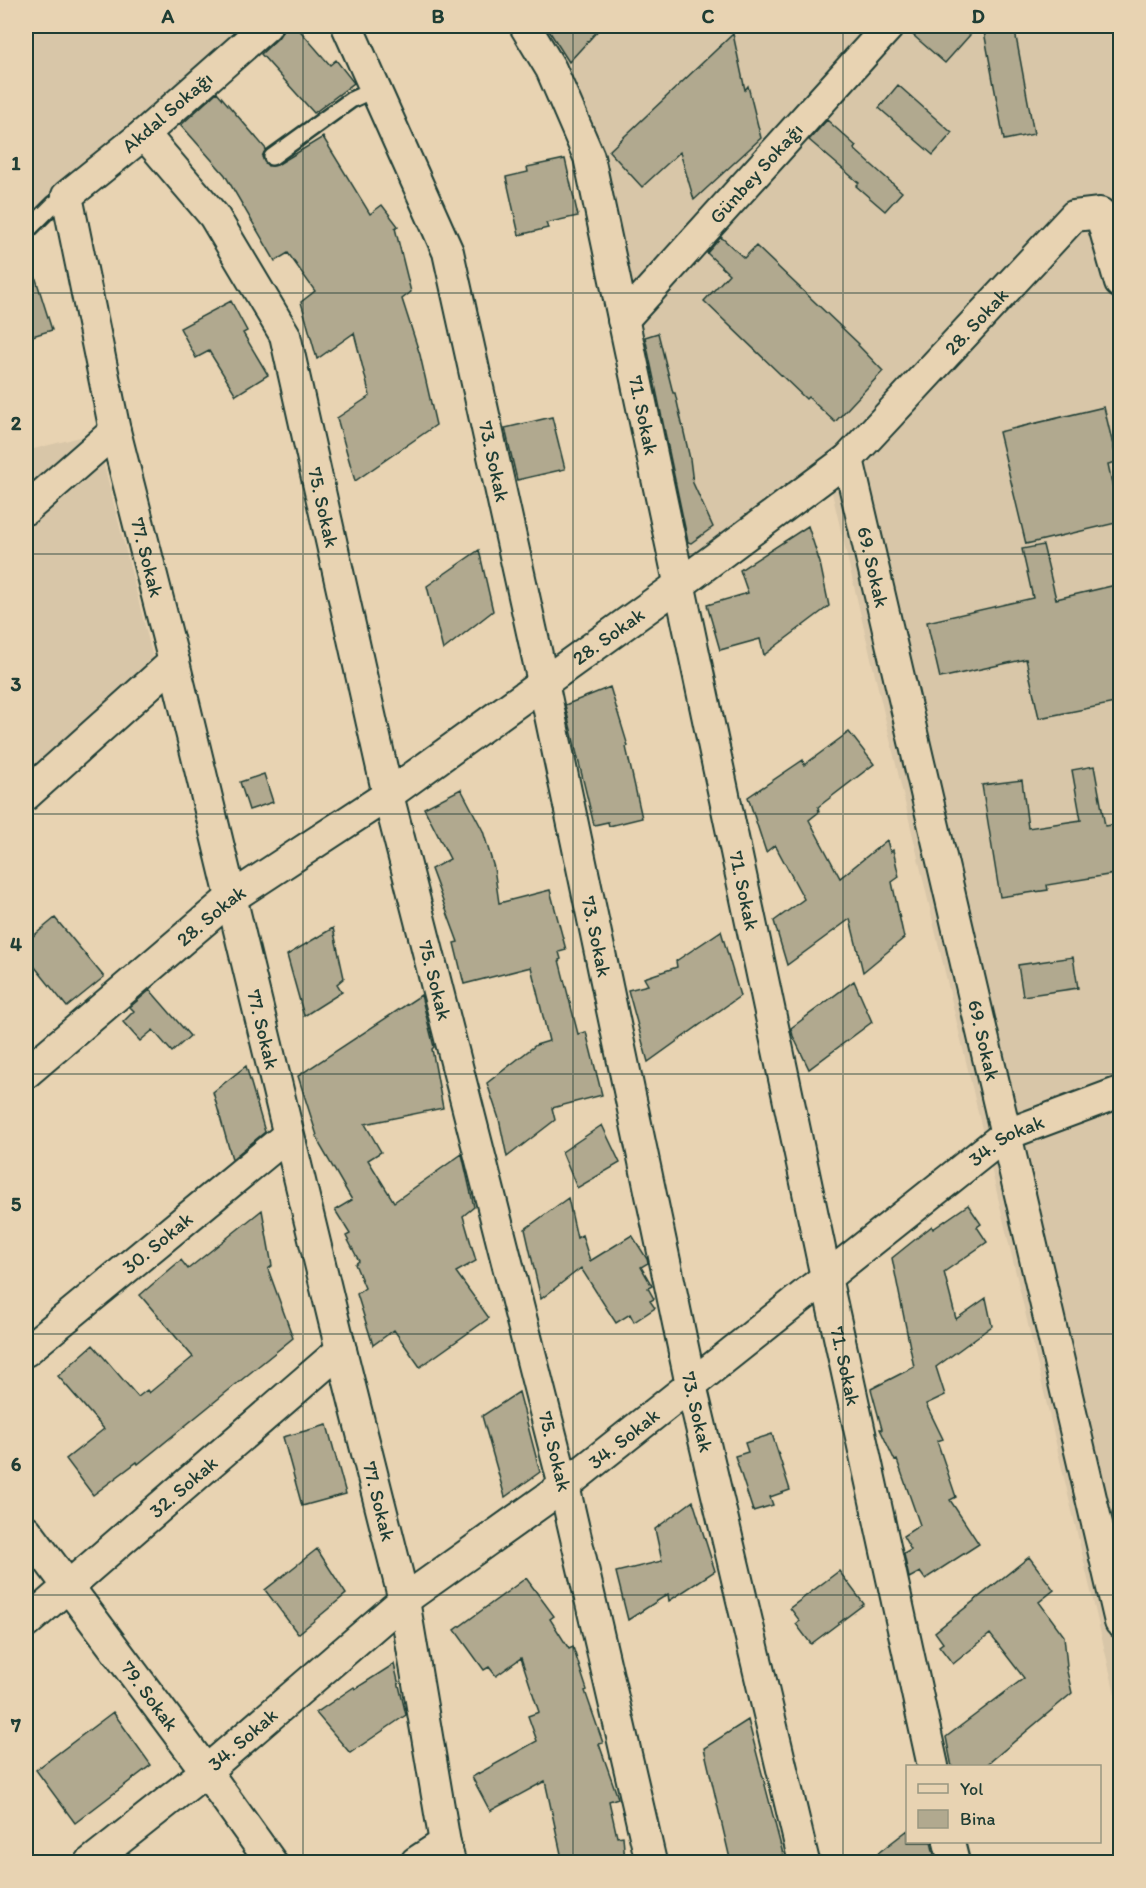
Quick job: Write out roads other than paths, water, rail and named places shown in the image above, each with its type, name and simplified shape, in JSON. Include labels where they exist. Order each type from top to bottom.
[{"type":"street","name":"Akdal Sokağı","points":[[67,196],[144,134],[266,26]]},
{"type":"street","name":"73. Sokak","points":[[347,26],[448,252],[543,682],[691,1385],[804,1863]]},
{"type":"street","name":"71. Sokak","points":[[525,26],[551,69],[589,157],[826,1277],[933,1765]]},
{"type":"street","name":"Günbey Sokağı","points":[[623,320],[889,26]]},
{"type":"street","name":"75. Sokak","points":[[144,134],[214,216],[285,335],[388,795],[564,1486],[651,1863]]},
{"type":"street","name":"77. Sokak","points":[[67,196],[115,431],[174,662],[288,1135],[404,1600],[448,1853]]},
{"type":"street","name":"28. Sokak","points":[[26,1073],[231,898],[388,795],[679,585],[848,459],[1074,216],[1100,213],[1120,283]]},
{"type":"street","points":[[26,509],[115,431]]},
{"type":"street","name":"69. Sokak","points":[[848,459],[1120,1623]]},
{"type":"street","points":[[26,795],[174,662]]},
{"type":"street","name":"34. Sokak","points":[[91,1863],[206,1771],[404,1600],[564,1486],[1005,1135],[1120,1092]]},
{"type":"street","name":"30. Sokak","points":[[26,1351],[288,1135]]},
{"type":"street","name":"32. Sokak","points":[[26,1623],[341,1350]]},
{"type":"street","name":"79. Sokak","points":[[26,1530],[206,1771],[271,1863]]},
{"type":"street","points":[[949,1843],[954,1863]]},
{"type":"street","points":[[416,1863],[448,1853]]},
{"type":"lane","points":[[272,157],[351,100],[375,89]]},
{"type":"lane","points":[[26,232],[54,204],[67,196]]}]
